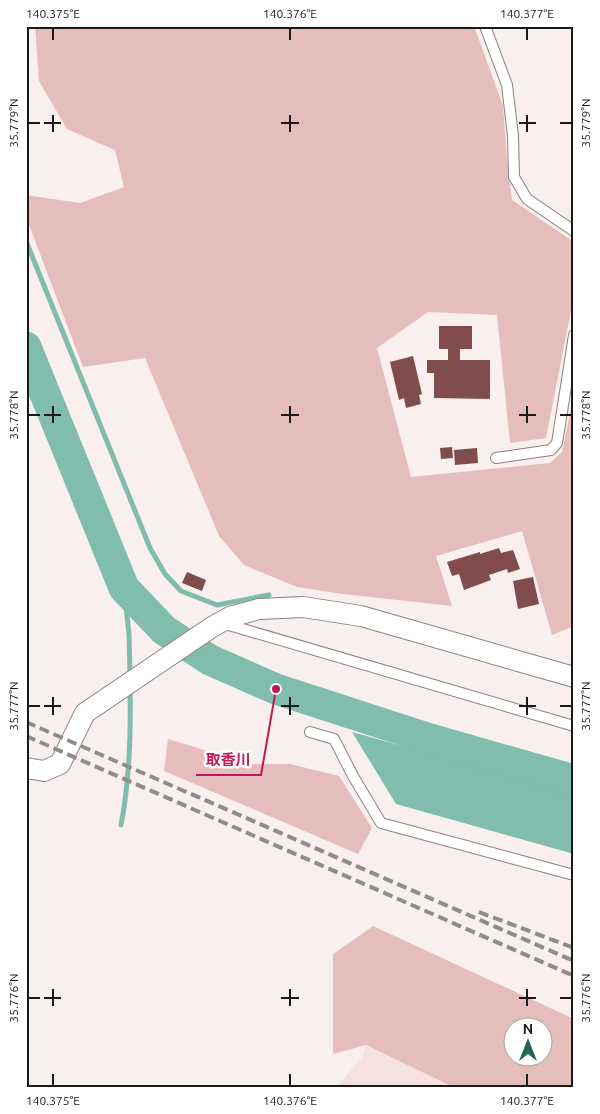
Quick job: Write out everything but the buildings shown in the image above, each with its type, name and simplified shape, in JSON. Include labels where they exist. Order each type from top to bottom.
[{"type":"street","points":[[26,768],[44,771],[60,764],[85,713],[216,625],[230,617],[259,609],[303,607],[361,616],[574,677]]},
{"type":"lane","points":[[485,26],[507,86],[514,136],[514,177],[527,199],[574,230]]},
{"type":"lane","points":[[496,458],[550,450],[557,443],[570,376],[574,335]]},
{"type":"lane","points":[[216,625],[574,726]]},
{"type":"lane","points":[[310,732],[334,739],[381,823],[574,875]]},
{"type":"shaded area","points":[[35,26],[474,26],[503,106],[512,200],[574,242],[574,295],[546,438],[510,443],[497,315],[428,312],[377,348],[411,477],[550,463],[562,452],[574,395],[574,626],[552,635],[522,531],[436,556],[452,606],[297,587],[244,565],[219,536],[145,358],[83,367],[26,217],[26,195],[80,203],[124,187],[115,150],[67,129],[39,81]]},
{"type":"shaded area","points":[[352,732],[574,794],[574,854],[396,804]]},
{"type":"shaded area","points":[[168,739],[250,764],[290,764],[339,776],[372,828],[358,854],[164,771]]},
{"type":"shaded area","points":[[373,926],[574,1019],[574,1088],[455,1088],[366,1045],[333,1054],[333,954]]},
{"type":"shaded area","points":[[366,1045],[455,1088],[336,1088],[363,1056]]},
{"type":"waterway","points":[[26,241],[150,548],[165,574],[181,591],[217,605],[269,595]]},
{"type":"waterway","points":[[26,347],[124,588],[164,630],[210,660],[276,689],[430,739],[574,780]]},
{"type":"waterway","points":[[124,588],[129,634],[130,675]]},
{"type":"waterway","points":[[121,825],[129,757],[130,689]]},
{"type":"railway","points":[[26,722],[574,961]]},
{"type":"railway","points":[[26,736],[574,976]]},
{"type":"railway","points":[[479,912],[574,948]]},
{"type":"place","name":"取香川","points":[[276,689]]}]
